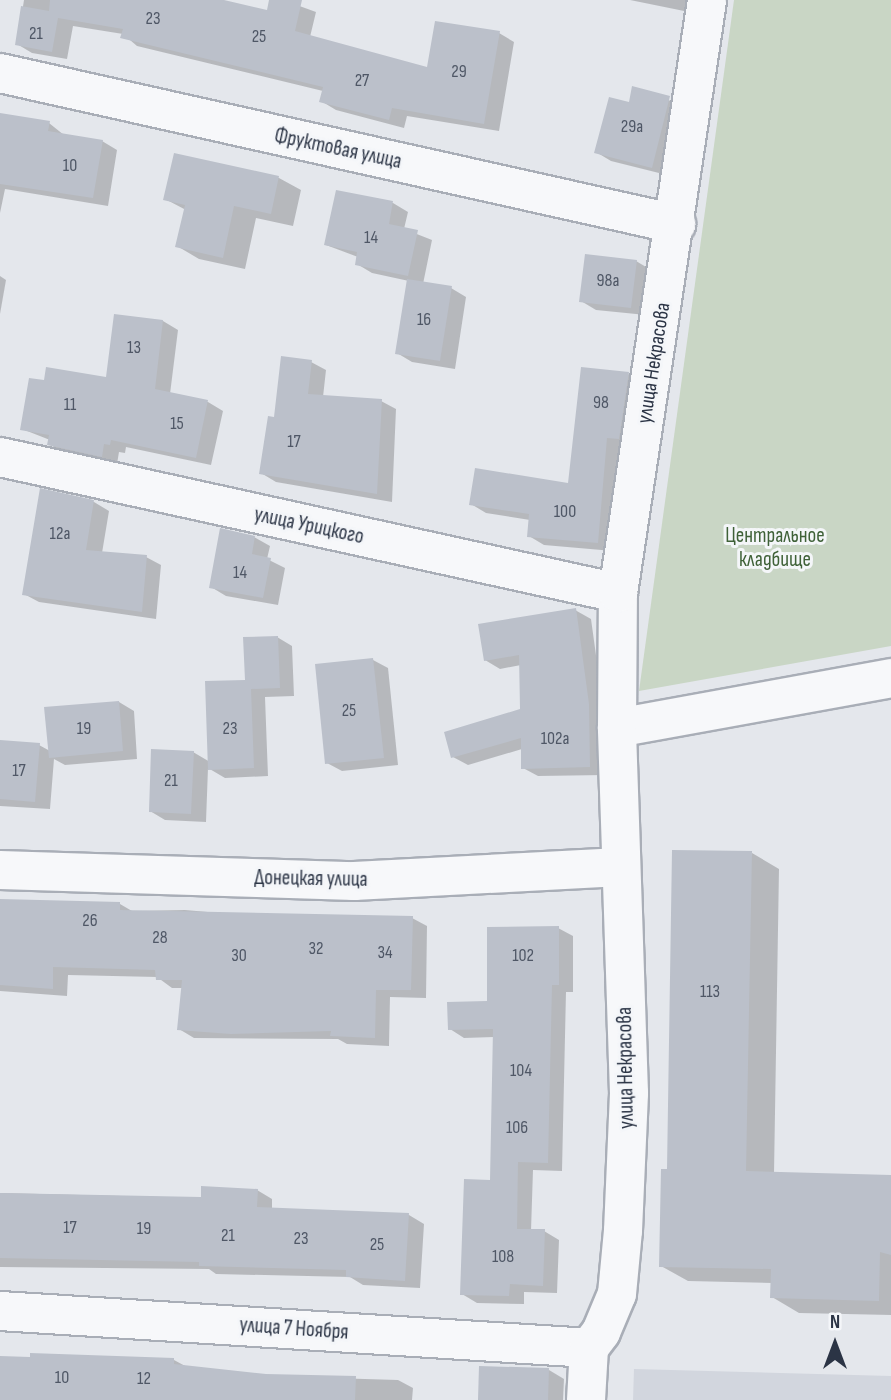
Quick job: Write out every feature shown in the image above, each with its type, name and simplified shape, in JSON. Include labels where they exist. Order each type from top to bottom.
[{"type":"street","name":"улица Некрасова","points":[[586,1400],[589,1348],[601,1332],[617,1294],[623,1231],[629,1093],[617,728],[618,593],[676,224],[707,0]]},
{"type":"street","name":"Фруктовая улица","points":[[0,73],[676,224]]},
{"type":"street","name":"улица Урицкого","points":[[0,457],[618,593]]},
{"type":"street","points":[[617,728],[891,678]]},
{"type":"street","name":"Донецкая улица","points":[[0,870],[354,881],[621,867]]},
{"type":"street","name":"улица 7 Ноября","points":[[0,1311],[589,1348]]},
{"type":"shaded area","points":[[634,1369],[891,1376],[891,1400],[633,1400]]},
{"type":"green space","name":"Центральное кладбище","points":[[734,0],[891,0],[891,646],[639,691]]},
{"type":"building","points":[[50,0],[224,0],[267,10],[269,0],[302,0],[295,31],[427,67],[435,21],[500,31],[484,124],[392,108],[389,120],[319,102],[323,87],[120,38],[123,29],[58,18],[52,52],[15,45],[21,6],[49,11]]},
{"type":"building","points":[[632,86],[670,96],[652,168],[594,153],[609,97],[629,102]]},
{"type":"building","points":[[0,113],[50,121],[48,131],[103,140],[93,198],[0,184]]},
{"type":"building","points":[[174,153],[279,176],[271,214],[234,206],[223,258],[175,247],[185,205],[163,200]]},
{"type":"building","points":[[336,190],[393,201],[389,224],[418,230],[408,276],[355,265],[357,252],[324,245]]},
{"type":"building","points":[[585,254],[637,260],[631,308],[579,302]]},
{"type":"building","points":[[407,279],[452,286],[440,361],[395,354]]},
{"type":"building","points":[[114,314],[163,320],[155,389],[208,400],[196,458],[111,440],[110,445],[104,444],[102,457],[47,445],[49,435],[20,430],[29,378],[44,380],[46,367],[106,377]]},
{"type":"building","points":[[281,356],[312,360],[308,394],[382,399],[377,494],[259,474],[268,416],[274,417]]},
{"type":"building","points":[[581,367],[629,372],[619,439],[607,438],[598,543],[527,537],[529,514],[469,505],[475,468],[568,483]]},
{"type":"building","points":[[40,488],[94,500],[86,550],[147,555],[142,612],[22,595]]},
{"type":"building","points":[[220,528],[255,536],[252,554],[271,558],[263,598],[209,588]]},
{"type":"building","points":[[576,608],[589,704],[590,767],[521,769],[521,738],[451,758],[444,732],[520,709],[519,655],[484,661],[478,624]]},
{"type":"building","points":[[278,636],[280,688],[251,689],[254,768],[208,770],[205,681],[245,680],[243,637]]},
{"type":"building","points":[[373,658],[384,758],[325,764],[315,664]]},
{"type":"building","points":[[119,701],[123,751],[49,758],[44,707]]},
{"type":"building","points":[[0,740],[40,743],[35,802],[0,799]]},
{"type":"building","points":[[151,749],[194,751],[191,814],[149,812]]},
{"type":"building","points":[[672,850],[752,851],[746,1171],[891,1175],[891,1255],[880,1252],[879,1301],[770,1298],[771,1269],[659,1267],[661,1169],[667,1169]]},
{"type":"building","points":[[0,899],[120,902],[120,910],[413,916],[411,990],[376,990],[375,1038],[330,1036],[331,1031],[231,1034],[177,1030],[182,980],[156,980],[155,970],[53,967],[53,989],[0,985]]},
{"type":"building","points":[[559,926],[559,985],[552,985],[548,1163],[518,1162],[517,1229],[545,1229],[543,1286],[510,1284],[509,1296],[460,1295],[464,1179],[490,1180],[493,1029],[448,1030],[447,1002],[487,1001],[487,927]]},
{"type":"building","points":[[201,1186],[258,1189],[257,1207],[409,1213],[405,1281],[346,1277],[346,1270],[199,1266],[199,1262],[0,1258],[0,1193],[201,1197]]},
{"type":"building","points":[[30,1353],[174,1358],[174,1364],[266,1374],[356,1376],[355,1400],[0,1400],[0,1356],[30,1357]]},
{"type":"building","points":[[479,1366],[549,1368],[548,1400],[478,1400]]}]
